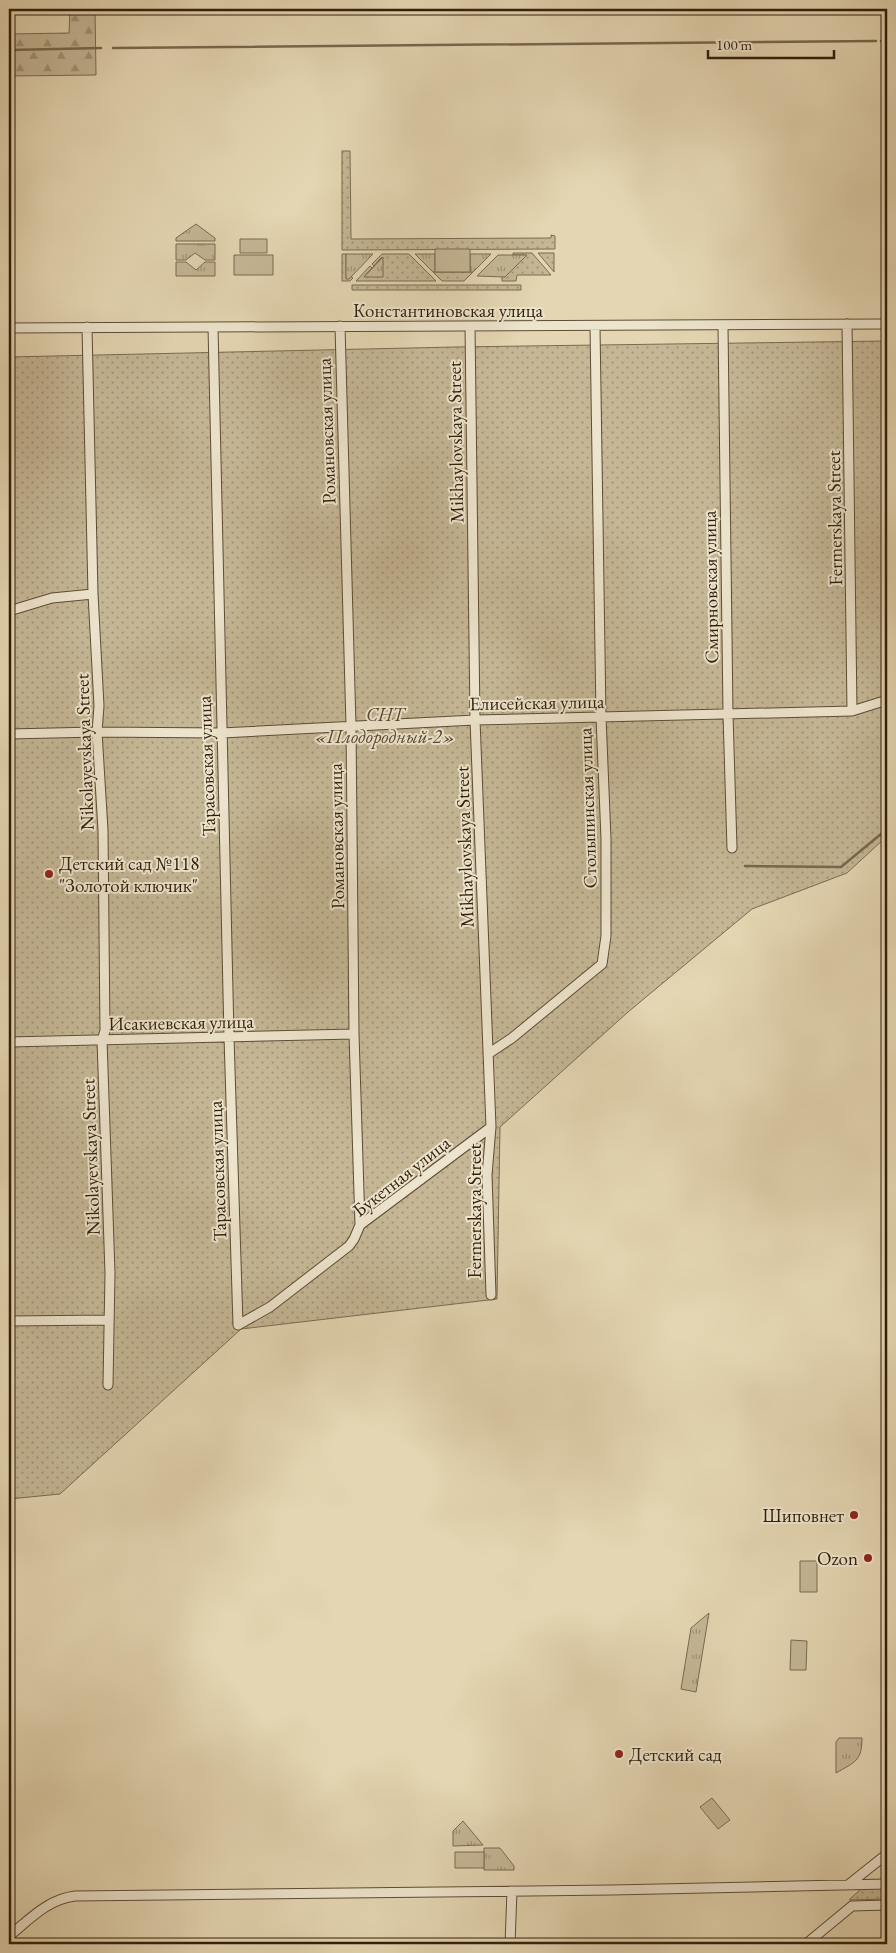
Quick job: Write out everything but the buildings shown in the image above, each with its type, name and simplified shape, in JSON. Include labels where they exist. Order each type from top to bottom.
[{"type":"street","name":"Fermerskaya Street","points":[[848,324],[852,711]]},
{"type":"street","name":"Константиновская улица","points":[[9,328],[595,327],[887,324]]},
{"type":"street","name":"Романовская улица","points":[[340,326],[351,726],[354,1034],[360,1225]]},
{"type":"street","name":"Mikhaylovskaya Street","points":[[470,326],[475,720],[491,1127]]},
{"type":"street","name":"Смирновская улица","points":[[723,326],[728,714],[732,848]]},
{"type":"street","name":"Nikolayevskaya Street","points":[[86,327],[93,594],[99,706],[97,732],[103,830],[105,1031],[102,1040],[110,1273],[108,1386]]},
{"type":"street","name":"Тарасовская улица","points":[[213,327],[229,1037],[238,1324]]},
{"type":"street","name":"Столыпинская улица","points":[[488,1054],[512,1038],[602,964],[606,936],[606,839],[601,717],[595,327]]},
{"type":"street","points":[[9,612],[52,598],[93,594]]},
{"type":"street","name":"Елисейская улица","points":[[9,734],[97,732],[222,733],[475,720],[852,711],[884,701]]},
{"type":"street","name":"Исакиевская улица","points":[[9,1042],[354,1034]]},
{"type":"street","name":"Fermerskaya Street","points":[[491,1127],[487,1175],[491,1295]]},
{"type":"street","name":"Букетная улица","points":[[238,1324],[270,1307],[349,1246],[360,1225],[491,1127]]},
{"type":"street","points":[[9,1321],[108,1320]]},
{"type":"street","points":[[848,1885],[887,1854]]},
{"type":"street","points":[[9,1936],[47,1906],[65,1897],[75,1896],[887,1884]]},
{"type":"street","points":[[510,1944],[512,1890]]},
{"type":"street","points":[[806,1944],[852,1906],[887,1905]]},
{"type":"green space","points":[[70,9],[95,9],[96,75],[9,76],[9,34],[69,33]]},
{"type":"green space","points":[[342,151],[350,151],[351,239],[551,238],[551,235],[555,236],[555,249],[342,250]]},
{"type":"green space","points":[[196,224],[215,238],[215,241],[176,241],[176,238]]},
{"type":"green space","points":[[240,239],[267,239],[267,253],[240,253]]},
{"type":"green space","points":[[176,244],[215,244],[215,260],[205,260],[195,253],[186,260],[176,260]]},
{"type":"green space","points":[[435,249],[470,249],[470,272],[435,272]]},
{"type":"green space","points":[[513,253],[532,253],[551,275],[517,275],[516,281],[502,281],[502,276],[505,277],[526,255],[513,255]]},
{"type":"green space","points":[[538,253],[554,253],[554,272]]},
{"type":"green space","points":[[342,254],[346,254],[346,278],[353,278],[350,281],[342,281]]},
{"type":"green space","points":[[346,254],[373,254],[349,279],[346,279]]},
{"type":"green space","points":[[382,254],[409,254],[436,281],[356,281],[370,266],[372,268],[364,277],[374,266],[372,264]]},
{"type":"green space","points":[[415,254],[435,254],[435,272],[433,272]]},
{"type":"green space","points":[[470,254],[491,254],[473,272],[470,272]]},
{"type":"green space","points":[[234,255],[273,255],[273,275],[234,275]]},
{"type":"green space","points":[[498,255],[527,255],[505,277],[477,276]]},
{"type":"green space","points":[[383,257],[383,277],[364,277]]},
{"type":"green space","points":[[176,262],[186,262],[196,270],[205,262],[215,262],[215,276],[176,276]]},
{"type":"green space","points":[[433,272],[473,272],[464,281],[442,281]]},
{"type":"green space","points":[[352,285],[521,285],[521,290],[352,290]]},
{"type":"green space","name":"СНТ «Плодородный-2»","points":[[887,341],[886,837],[847,873],[752,909],[628,1012],[500,1127],[497,1299],[241,1329],[60,1494],[9,1499],[9,357],[455,347]]},
{"type":"green space","points":[[800,1561],[817,1561],[817,1592],[800,1592]]},
{"type":"green space","points":[[709,1613],[696,1692],[681,1689],[691,1628]]},
{"type":"green space","points":[[791,1640],[807,1641],[806,1670],[790,1670]]},
{"type":"green space","points":[[839,1738],[862,1738],[862,1746],[856,1760],[836,1773],[836,1742]]},
{"type":"green space","points":[[712,1798],[730,1820],[718,1829],[700,1807]]},
{"type":"green space","points":[[463,1821],[483,1845],[453,1846],[453,1831]]},
{"type":"green space","points":[[484,1848],[500,1848],[514,1866],[514,1870],[484,1870]]},
{"type":"green space","points":[[455,1852],[484,1852],[484,1868],[455,1868]]},
{"type":"green space","points":[[862,1888],[887,1888],[887,1899],[849,1900]]},
{"type":"waterway","points":[[113,48],[876,41]]},
{"type":"waterway","points":[[881,41],[887,41]]},
{"type":"waterway","points":[[9,50],[101,48]]},
{"type":"waterway","points":[[745,866],[841,867],[887,829]]},
{"type":"place","name":"Детский сад №118 \"Золотой ключик\"","points":[[49,874]]},
{"type":"place","name":"Шиповнет","points":[[854,1515]]},
{"type":"place","name":"Ozon","points":[[868,1558]]},
{"type":"place","name":"Детский сад","points":[[619,1754]]}]
